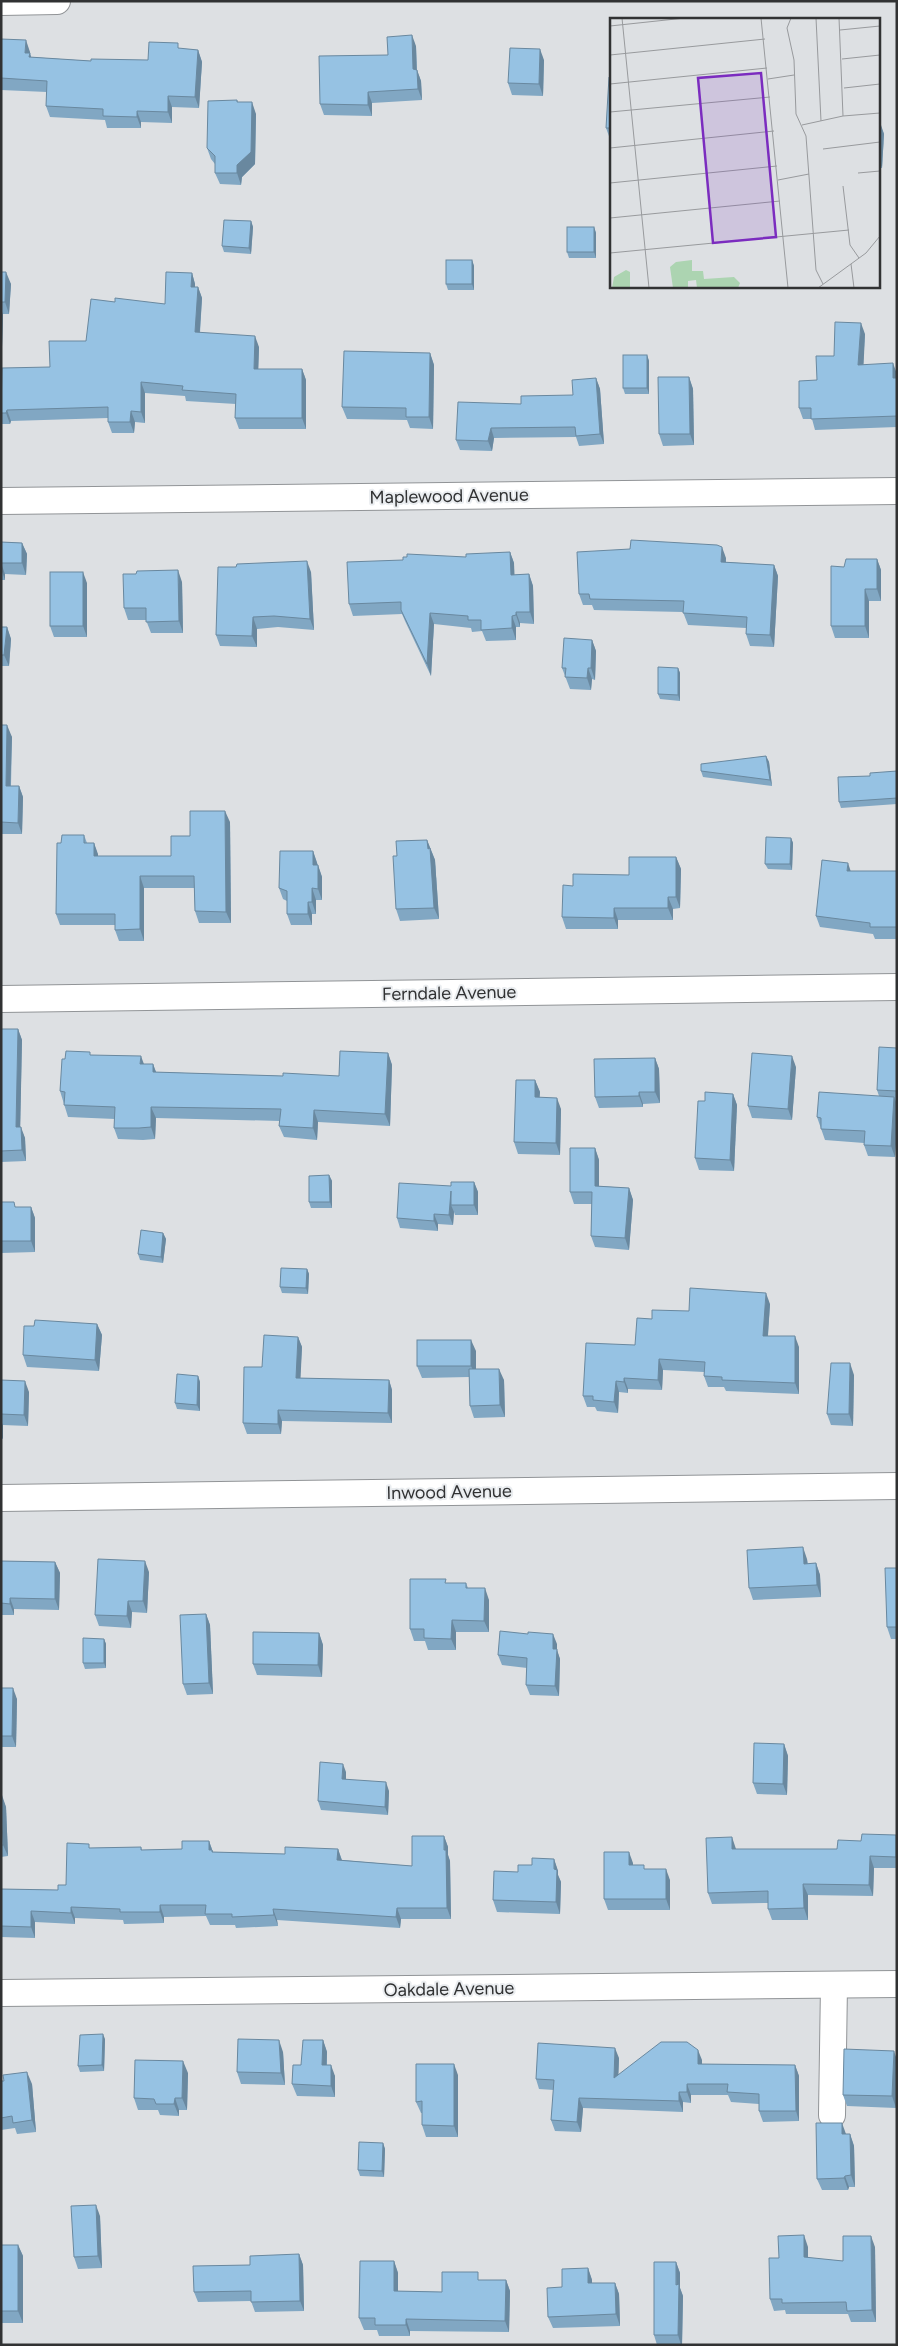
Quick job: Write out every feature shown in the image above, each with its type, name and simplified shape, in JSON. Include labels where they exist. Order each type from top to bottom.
[{"type":"street","points":[[1,2],[57,1]]},
{"type":"street","name":"Maplewood Avenue","points":[[1,501],[897,490]]},
{"type":"street","name":"Ferndale Avenue","points":[[1,999],[897,987]]},
{"type":"street","name":"Inwood Avenue","points":[[1,1498],[897,1486]]},
{"type":"street","name":"Oakdale Avenue","points":[[1,1994],[897,1984]]},
{"type":"street","points":[[832,2115],[834,1985]]},
{"type":"building","points":[[412,35],[413,69],[417,70],[418,89],[368,92],[368,105],[320,104],[319,56],[388,55],[387,37]]},
{"type":"building","points":[[1,39],[26,40],[25,53],[30,53],[29,57],[91,61],[91,59],[148,60],[149,42],[178,43],[178,48],[198,50],[195,97],[168,96],[168,112],[137,111],[137,117],[103,116],[103,109],[46,106],[47,81],[1,78]]},
{"type":"building","points":[[510,48],[540,49],[539,84],[508,83]]},
{"type":"building","points":[[609,77],[610,77],[610,128],[606,128]]},
{"type":"building","points":[[237,100],[237,102],[252,102],[251,152],[237,165],[237,173],[215,173],[215,156],[207,148],[208,101]]},
{"type":"building","points":[[224,220],[251,221],[249,248],[222,246]]},
{"type":"building","points":[[567,227],[594,227],[594,252],[567,252]]},
{"type":"building","points":[[446,260],[472,260],[472,284],[446,284]]},
{"type":"building","points":[[1,272],[6,272],[5,302],[1,302]]},
{"type":"building","points":[[166,272],[192,273],[191,287],[198,287],[195,332],[255,336],[254,369],[302,369],[302,418],[235,418],[236,394],[182,390],[183,386],[141,382],[141,412],[131,411],[130,422],[108,422],[108,407],[7,410],[6,413],[1,413],[2,368],[50,367],[49,341],[86,341],[91,299],[115,302],[115,298],[165,304]]},
{"type":"building","points":[[835,322],[861,323],[858,365],[893,363],[893,378],[897,378],[897,416],[811,419],[811,408],[799,408],[799,381],[817,380],[816,356],[834,356]]},
{"type":"building","points":[[344,351],[430,353],[429,417],[406,417],[406,408],[342,407]]},
{"type":"building","points":[[623,355],[647,355],[647,388],[623,388]]},
{"type":"building","points":[[658,377],[689,377],[690,434],[659,434]]},
{"type":"building","points":[[596,378],[600,434],[576,436],[575,427],[491,428],[488,441],[456,440],[458,402],[521,404],[521,396],[573,395],[572,380]]},
{"type":"building","points":[[631,540],[717,545],[722,547],[721,562],[774,565],[770,635],[746,634],[747,617],[683,613],[684,601],[590,599],[589,594],[579,594],[577,552],[630,549]]},
{"type":"building","points":[[1,542],[22,543],[22,563],[1,563]]},
{"type":"building","points":[[510,552],[511,575],[529,574],[530,612],[516,612],[516,615],[512,616],[512,628],[481,630],[481,620],[468,620],[468,616],[430,613],[427,664],[401,610],[401,602],[349,604],[347,562],[403,560],[403,557],[407,557],[407,554],[466,557],[466,554]]},
{"type":"building","points":[[846,559],[877,559],[877,589],[865,589],[865,626],[831,626],[831,566],[844,567]]},
{"type":"building","points":[[307,561],[310,619],[274,616],[253,617],[252,636],[216,635],[218,567],[236,567],[237,564]]},
{"type":"building","points":[[178,570],[179,621],[146,622],[146,608],[124,608],[123,574],[136,574],[137,571]]},
{"type":"building","points":[[50,572],[83,572],[83,626],[50,626]]},
{"type":"building","points":[[1,627],[7,627],[4,655],[1,655]]},
{"type":"building","points":[[564,638],[592,640],[591,668],[588,668],[587,678],[565,677],[566,668],[562,668]]},
{"type":"building","points":[[658,667],[678,668],[678,695],[658,694]]},
{"type":"building","points":[[1,725],[7,725],[6,786],[19,786],[18,823],[1,822]]},
{"type":"building","points":[[766,756],[770,780],[701,771],[701,764]]},
{"type":"building","points":[[897,771],[897,798],[839,802],[838,777],[870,776],[870,773]]},
{"type":"building","points":[[190,811],[225,811],[226,912],[195,911],[194,876],[140,876],[140,929],[115,930],[115,914],[56,914],[57,843],[61,843],[62,835],[84,835],[84,843],[94,843],[94,856],[171,856],[171,836],[190,836]]},
{"type":"building","points":[[766,837],[791,838],[790,864],[765,864]]},
{"type":"building","points":[[427,840],[428,849],[430,848],[434,908],[396,909],[393,856],[397,856],[396,841]]},
{"type":"building","points":[[280,851],[313,851],[313,865],[318,865],[318,889],[312,888],[312,902],[308,902],[308,914],[287,914],[287,891],[279,888]]},
{"type":"building","points":[[629,857],[676,857],[676,897],[668,897],[668,908],[614,908],[614,918],[562,917],[563,885],[573,886],[573,874],[629,875]]},
{"type":"building","points":[[822,860],[848,863],[847,871],[897,871],[897,927],[870,927],[870,923],[816,916]]},
{"type":"building","points":[[1,1029],[18,1029],[16,1127],[21,1127],[22,1150],[1,1151]]},
{"type":"building","points":[[879,1047],[897,1048],[897,1091],[877,1090]]},
{"type":"building","points":[[66,1051],[90,1052],[90,1055],[141,1056],[140,1064],[153,1064],[153,1072],[283,1076],[283,1073],[339,1076],[340,1051],[388,1053],[385,1114],[314,1110],[313,1128],[279,1126],[281,1109],[151,1107],[151,1127],[114,1128],[115,1107],[64,1105],[65,1092],[60,1091],[62,1059],[65,1059]]},
{"type":"building","points":[[752,1053],[792,1056],[788,1109],[748,1106]]},
{"type":"building","points":[[655,1058],[655,1092],[639,1092],[639,1096],[595,1097],[594,1059]]},
{"type":"building","points":[[516,1080],[535,1080],[535,1097],[557,1098],[556,1143],[514,1142]]},
{"type":"building","points":[[705,1092],[733,1094],[730,1160],[695,1158],[698,1101],[705,1101]]},
{"type":"building","points":[[819,1092],[894,1097],[891,1146],[864,1145],[865,1131],[821,1129],[821,1118],[817,1117]]},
{"type":"building","points":[[570,1148],[595,1148],[595,1186],[629,1188],[625,1238],[591,1236],[592,1192],[570,1192]]},
{"type":"building","points":[[329,1175],[330,1202],[309,1202],[309,1176]]},
{"type":"building","points":[[451,1182],[474,1182],[474,1205],[451,1205],[451,1191],[449,1215],[434,1214],[434,1221],[397,1218],[399,1183],[451,1186]]},
{"type":"building","points":[[1,1202],[14,1202],[15,1207],[31,1207],[31,1241],[1,1241]]},
{"type":"building","points":[[141,1230],[163,1233],[161,1257],[138,1254]]},
{"type":"building","points":[[281,1268],[307,1269],[306,1288],[280,1287]]},
{"type":"building","points":[[690,1288],[766,1293],[763,1336],[795,1336],[795,1383],[722,1380],[722,1377],[704,1376],[705,1362],[659,1359],[658,1380],[624,1378],[624,1382],[616,1381],[614,1402],[593,1400],[593,1396],[583,1396],[586,1343],[635,1345],[637,1318],[652,1319],[652,1310],[689,1311]]},
{"type":"building","points":[[35,1320],[97,1324],[95,1360],[23,1355],[24,1326],[34,1326]]},
{"type":"building","points":[[264,1335],[298,1337],[296,1378],[389,1380],[388,1413],[278,1410],[278,1424],[243,1423],[244,1367],[262,1367]]},
{"type":"building","points":[[417,1340],[471,1340],[471,1366],[417,1366]]},
{"type":"building","points":[[831,1363],[850,1363],[849,1414],[827,1414]]},
{"type":"building","points":[[469,1369],[499,1369],[500,1405],[470,1406]]},
{"type":"building","points":[[177,1374],[198,1376],[197,1405],[175,1403]]},
{"type":"building","points":[[1,1380],[25,1381],[24,1415],[1,1414]]},
{"type":"building","points":[[803,1547],[804,1564],[816,1563],[817,1585],[749,1588],[747,1550]]},
{"type":"building","points":[[98,1559],[145,1561],[143,1601],[128,1601],[127,1616],[95,1615]]},
{"type":"building","points":[[1,1561],[55,1562],[55,1599],[10,1598],[10,1604],[1,1603]]},
{"type":"building","points":[[885,1568],[897,1568],[897,1627],[887,1627]]},
{"type":"building","points":[[410,1579],[446,1579],[445,1583],[466,1583],[466,1588],[485,1588],[484,1621],[452,1620],[451,1639],[424,1638],[424,1629],[410,1629]]},
{"type":"building","points":[[206,1614],[209,1683],[183,1684],[180,1615]]},
{"type":"building","points":[[500,1631],[553,1634],[553,1649],[557,1649],[555,1686],[526,1685],[527,1658],[498,1655]]},
{"type":"building","points":[[253,1632],[319,1633],[318,1665],[253,1664]]},
{"type":"building","points":[[83,1638],[104,1639],[104,1663],[83,1663]]},
{"type":"building","points":[[1,1688],[13,1688],[12,1736],[1,1736]]},
{"type":"building","points":[[754,1743],[784,1744],[783,1784],[753,1783]]},
{"type":"building","points":[[320,1762],[343,1764],[342,1779],[386,1782],[385,1807],[318,1801]]},
{"type":"building","points":[[1,1795],[3,1845],[1,1845]]},
{"type":"building","points":[[862,1834],[896,1835],[896,1857],[870,1856],[869,1885],[803,1884],[804,1908],[768,1909],[768,1891],[708,1893],[706,1838],[732,1837],[732,1849],[837,1849],[838,1840],[861,1841]]},
{"type":"building","points":[[412,1836],[444,1836],[447,1908],[397,1908],[396,1917],[273,1909],[274,1915],[232,1917],[232,1914],[205,1914],[206,1905],[160,1905],[160,1912],[120,1912],[120,1909],[71,1907],[71,1913],[31,1911],[31,1927],[1,1926],[1,1889],[58,1890],[58,1885],[66,1885],[67,1843],[89,1844],[89,1848],[141,1847],[141,1850],[182,1849],[182,1841],[209,1841],[209,1850],[212,1850],[212,1852],[285,1854],[285,1847],[338,1849],[337,1860],[412,1866]]},
{"type":"building","points":[[604,1852],[629,1852],[629,1865],[644,1865],[644,1869],[666,1869],[666,1899],[604,1899]]},
{"type":"building","points":[[532,1858],[554,1859],[554,1869],[557,1870],[556,1902],[493,1900],[494,1871],[518,1872],[518,1865],[532,1865]]},
{"type":"building","points":[[103,2034],[102,2065],[78,2066],[80,2035]]},
{"type":"building","points":[[238,2039],[279,2040],[281,2073],[237,2072]]},
{"type":"building","points":[[303,2040],[323,2040],[322,2065],[331,2065],[331,2086],[292,2084],[293,2065],[301,2065]]},
{"type":"building","points":[[661,2042],[687,2042],[698,2050],[698,2064],[795,2065],[796,2111],[759,2111],[759,2094],[727,2092],[728,2084],[687,2084],[687,2092],[679,2092],[679,2101],[579,2098],[577,2122],[551,2120],[554,2080],[536,2079],[538,2043],[615,2048],[614,2078]]},
{"type":"building","points":[[844,2049],[894,2051],[892,2096],[843,2095]]},
{"type":"building","points":[[135,2060],[183,2061],[182,2098],[175,2098],[174,2104],[156,2104],[154,2099],[134,2098]]},
{"type":"building","points":[[416,2064],[454,2064],[454,2126],[422,2125],[422,2101],[416,2102]]},
{"type":"building","points":[[27,2072],[32,2120],[13,2123],[12,2116],[1,2118],[1,2081],[4,2081],[3,2075]]},
{"type":"building","points":[[816,2123],[842,2123],[842,2134],[850,2134],[851,2175],[844,2178],[817,2179]]},
{"type":"building","points":[[359,2142],[383,2143],[382,2171],[358,2170]]},
{"type":"building","points":[[96,2205],[98,2256],[74,2257],[71,2206]]},
{"type":"building","points":[[804,2235],[804,2257],[843,2261],[843,2236],[871,2236],[872,2310],[847,2311],[846,2302],[782,2303],[782,2299],[770,2299],[769,2258],[779,2258],[778,2236]]},
{"type":"building","points":[[1,2245],[18,2245],[18,2311],[1,2311]]},
{"type":"building","points":[[299,2254],[300,2301],[251,2302],[251,2291],[194,2292],[193,2266],[250,2265],[250,2256]]},
{"type":"building","points":[[360,2261],[394,2261],[394,2291],[442,2292],[442,2272],[478,2272],[478,2280],[506,2280],[505,2321],[406,2319],[406,2325],[375,2325],[375,2318],[359,2318]]},
{"type":"building","points":[[654,2262],[676,2262],[676,2285],[679,2284],[678,2335],[654,2335]]},
{"type":"building","points":[[588,2268],[588,2283],[615,2283],[616,2314],[548,2317],[547,2288],[562,2287],[562,2269]]}]
